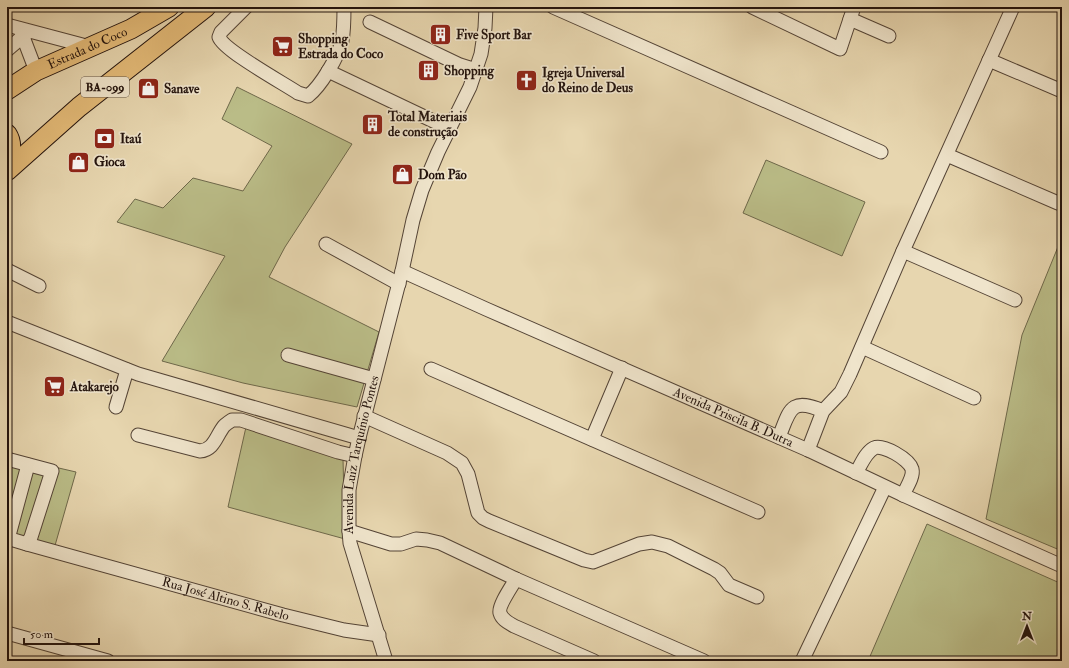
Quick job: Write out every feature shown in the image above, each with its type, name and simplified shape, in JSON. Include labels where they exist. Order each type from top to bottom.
[{"type":"highway","name":"Estrada do Coco","points":[[7,90],[36,71],[131,29],[169,7]]},
{"type":"highway","name":"BA-099","points":[[7,171],[79,108],[206,7]]},
{"type":"highway","points":[[7,134],[11,145],[10,156],[7,163]]},
{"type":"street","points":[[246,7],[221,32],[219,37],[220,41],[230,50],[303,95],[308,96],[314,92],[328,71],[341,43],[343,34],[344,7]]},
{"type":"street","name":"Avenida Luiz Tarquínio Pontes","points":[[386,661],[350,543],[349,490],[358,438],[399,284],[413,220],[422,190],[470,87],[476,70],[481,54],[486,7]]},
{"type":"street","points":[[553,7],[881,152]]},
{"type":"street","points":[[752,7],[840,49],[852,13],[889,36]]},
{"type":"street","points":[[808,450],[823,411],[841,392],[850,374],[903,251],[1013,7]]},
{"type":"street","points":[[370,22],[460,65],[476,70]]},
{"type":"street","points":[[16,30],[90,47]]},
{"type":"street","points":[[7,50],[16,30]]},
{"type":"street","points":[[16,30],[36,71]]},
{"type":"street","points":[[989,60],[1062,91]]},
{"type":"street","points":[[328,71],[450,129]]},
{"type":"street","points":[[947,155],[1058,203]]},
{"type":"street","points":[[326,244],[399,284]]},
{"type":"street","points":[[903,251],[1015,300]]},
{"type":"street","points":[[7,270],[39,286]]},
{"type":"street","name":"Avenida Priscila B. Dutra","points":[[402,271],[779,437],[885,487],[1062,566]]},
{"type":"street","points":[[7,322],[138,374],[358,438]]},
{"type":"street","points":[[862,347],[974,398]]},
{"type":"street","points":[[288,355],[374,379]]},
{"type":"street","points":[[592,439],[622,368]]},
{"type":"street","points":[[431,369],[758,512]]},
{"type":"street","points":[[116,407],[127,370]]},
{"type":"street","points":[[779,437],[789,414],[796,406],[802,404],[810,405],[823,411]]},
{"type":"street","points":[[364,416],[447,453],[462,464],[468,474],[478,513],[489,521],[592,562],[639,544],[652,542],[668,546],[714,569],[720,573],[729,586],[757,597]]},
{"type":"street","points":[[138,435],[200,451],[210,448],[224,426],[232,420],[241,420],[338,452],[355,456]]},
{"type":"street","points":[[856,473],[868,453],[875,447],[880,447],[902,456],[910,464],[912,470],[912,474],[903,495]]},
{"type":"street","points":[[7,459],[52,471],[32,537],[27,544]]},
{"type":"street","points":[[7,538],[28,465]]},
{"type":"street","points":[[802,661],[885,487]]},
{"type":"street","points":[[349,531],[391,544],[401,544],[416,539],[440,543],[516,579],[704,661]]},
{"type":"street","name":"Rua José Altino S. Rabelo","points":[[7,538],[283,615],[344,630],[379,635]]},
{"type":"street","points":[[516,579],[500,609],[500,614],[505,620],[514,626],[594,661]]},
{"type":"street","points":[[7,633],[108,661]]},
{"type":"green space","points":[[237,87],[352,144],[285,247],[269,277],[379,332],[357,407],[243,383],[162,361],[225,256],[117,222],[135,199],[163,208],[193,178],[243,191],[272,146],[222,119]]},
{"type":"green space","points":[[766,160],[865,202],[842,256],[743,213]]},
{"type":"green space","points":[[1062,237],[1062,551],[986,519],[1022,335]]},
{"type":"green space","points":[[246,427],[343,459],[345,539],[228,507]]},
{"type":"green space","points":[[7,456],[76,472],[52,556],[7,544]]},
{"type":"green space","points":[[927,524],[1062,584],[1062,661],[868,661]]},
{"type":"place","name":"Five Sport Bar","points":[[441,35]]},
{"type":"place","name":"Shopping Estrada do Coco","points":[[283,46]]},
{"type":"place","name":"Shopping","points":[[428,71]]},
{"type":"place","name":"Igreja Universal do Reino de Deus","points":[[526,80]]},
{"type":"place","name":"Sanave","points":[[149,89]]},
{"type":"place","name":"Total Materiais de construção","points":[[372,124]]},
{"type":"place","name":"Itaú","points":[[104,139]]},
{"type":"place","name":"Gioca","points":[[79,162]]},
{"type":"place","name":"Dom Pão","points":[[403,175]]},
{"type":"place","name":"Atakarejo","points":[[55,387]]}]
